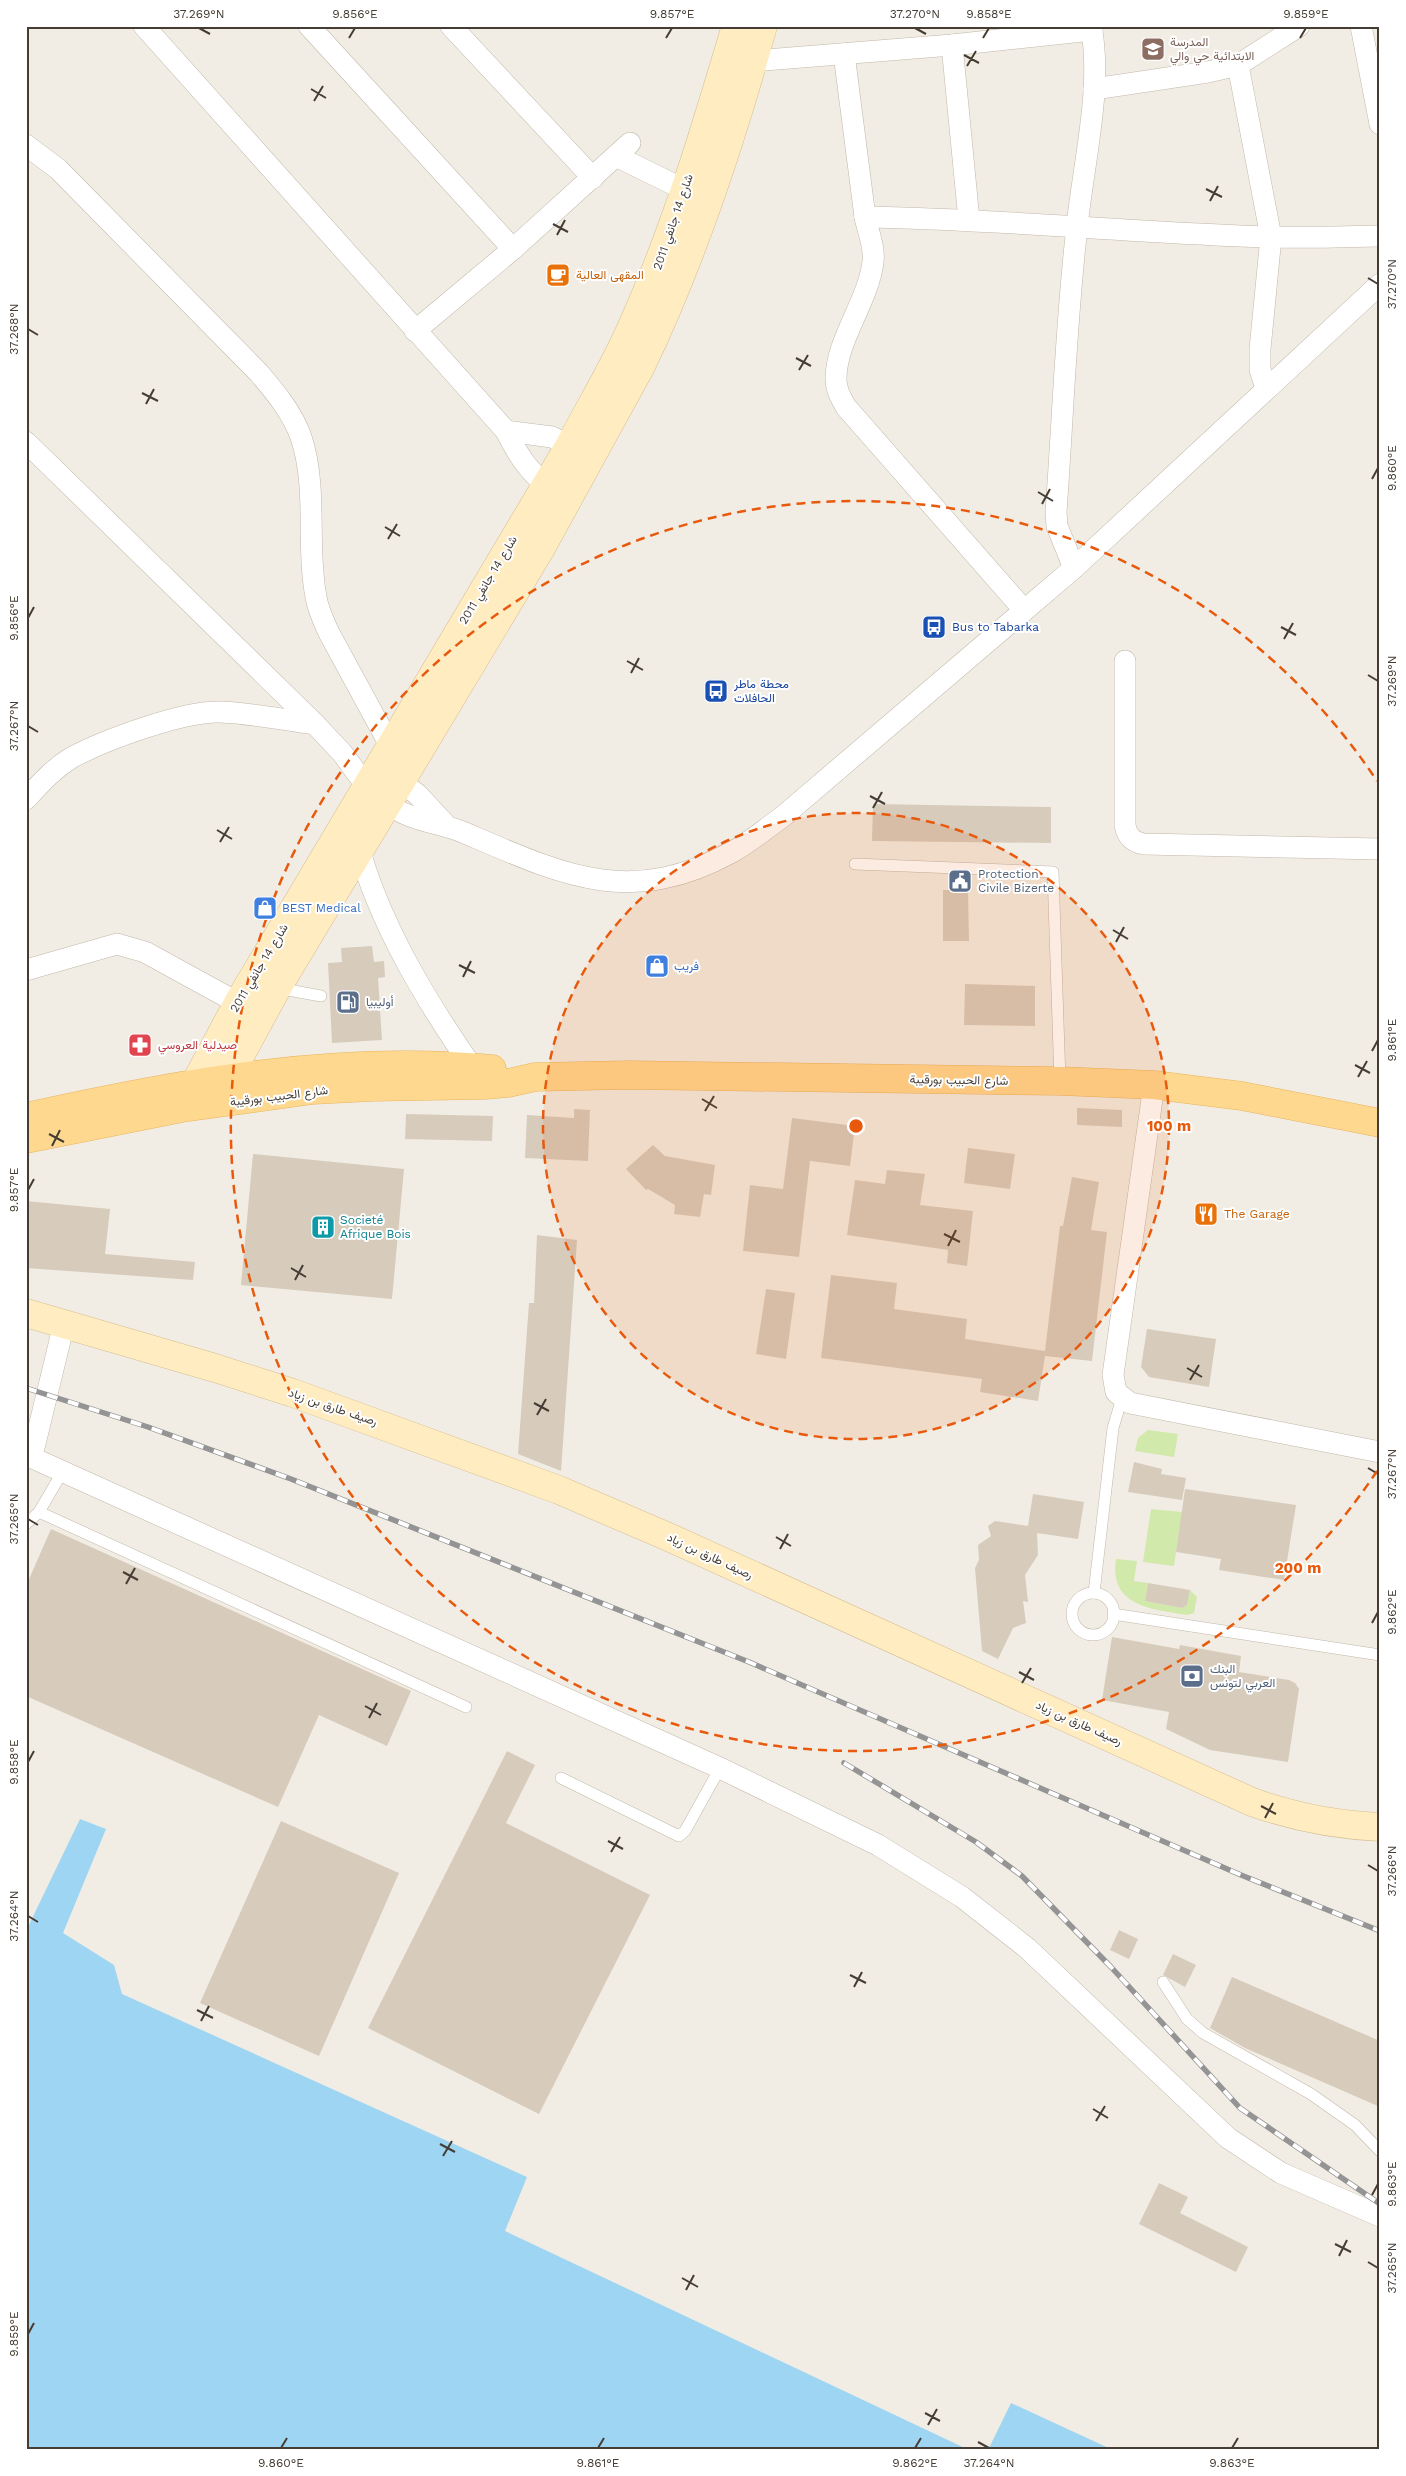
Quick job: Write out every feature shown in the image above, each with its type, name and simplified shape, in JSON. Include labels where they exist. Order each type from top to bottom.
[{"type":"main road","name":"شارع 14 جانفي 2011","points":[[381,777],[401,782],[569,500],[581,452],[660,260],[685,190],[736,26]]},
{"type":"main road","name":"شارع 14 جانفي 2011","points":[[187,1096],[238,1003],[350,816],[381,777],[545,485],[581,452],[659,327],[710,196],[754,60],[763,26]]},
{"type":"main road","name":"شارع 14 جانفي 2011","points":[[223,1091],[277,988],[359,850],[381,777]]},
{"type":"main road","name":"شارع الحبيب بورقيبة","points":[[26,1117],[223,1091],[372,1066],[478,1076],[507,1070],[535,1076],[751,1076],[1060,1081],[1154,1085],[1242,1096],[1380,1123]]},
{"type":"main road","name":"شارع الحبيب بورقيبة","points":[[26,1139],[187,1096]]},
{"type":"main road","name":"رصيف طارق بن زياد","points":[[26,1313],[215,1368],[293,1393],[559,1490],[664,1535],[1252,1802],[1284,1813],[1318,1821],[1380,1827]]},
{"type":"street","points":[[144,26],[506,431],[529,471],[545,485],[569,500]]},
{"type":"street","points":[[309,26],[514,249]]},
{"type":"street","points":[[451,26],[593,178]]},
{"type":"street","points":[[1094,89],[1190,75],[1238,65],[1278,31],[1299,26]]},
{"type":"street","points":[[1361,26],[1380,124]]},
{"type":"street","points":[[754,60],[952,45],[1092,28],[1095,60],[1094,89],[1076,228],[1056,512],[1060,534],[1074,568]]},
{"type":"street","points":[[952,45],[969,220]]},
{"type":"street","points":[[844,54],[865,217],[873,250],[873,263],[866,288],[840,355],[836,379],[838,392],[846,407],[1024,610]]},
{"type":"street","points":[[1238,65],[1271,237],[1260,350],[1260,370],[1266,388]]},
{"type":"street","points":[[26,145],[58,169],[259,373],[288,410],[300,437],[310,484],[316,598],[381,777],[412,817],[445,824],[547,867],[583,878],[614,882],[645,881],[673,877],[703,867],[734,852],[781,818],[1074,568],[1380,284]]},
{"type":"street","points":[[415,331],[514,249],[624,150],[685,190]]},
{"type":"street","points":[[865,217],[969,220],[1076,228],[1271,237],[1380,236]]},
{"type":"street","points":[[506,431],[552,437],[581,452]]},
{"type":"street","points":[[26,442],[314,724],[343,755],[381,777]]},
{"type":"street","points":[[1125,661],[1125,825],[1128,836],[1133,840],[1144,844],[1380,850]]},
{"type":"street","points":[[26,800],[54,771],[72,758],[170,719],[193,714],[219,712],[314,724]]},
{"type":"street","points":[[401,782],[418,794],[445,824]]},
{"type":"street","points":[[350,816],[367,877],[390,928],[445,1029],[478,1076]]},
{"type":"street","points":[[26,970],[117,944],[145,952],[238,1003]]},
{"type":"street","points":[[1154,1085],[1113,1375],[1116,1392],[1130,1403],[1380,1452]]},
{"type":"street","points":[[64,1324],[28,1457],[63,1471],[720,1768],[878,1845],[962,1897],[1027,1948],[1228,2138],[1281,2173],[1380,2216]]},
{"type":"lane","points":[[855,864],[1053,872],[1060,1081]]},
{"type":"lane","points":[[277,988],[321,996]]},
{"type":"lane","points":[[1094,1593],[1113,1428],[1122,1398]]},
{"type":"lane","points":[[26,1524],[39,1512],[63,1471]]},
{"type":"lane","points":[[39,1512],[466,1707]]},
{"type":"lane","points":[[1094,1593],[1102,1595],[1108,1600],[1113,1614],[1108,1627],[1096,1634],[1089,1634],[1077,1627],[1072,1614],[1072,1607],[1081,1596],[1094,1593]]},
{"type":"lane","points":[[1113,1614],[1380,1655]]},
{"type":"lane","points":[[562,1778],[679,1836],[685,1831],[720,1768]]},
{"type":"lane","points":[[1163,1982],[1187,2019],[1203,2033],[1311,2094],[1355,2125],[1380,2151]]},
{"type":"green space","points":[[1148,1430],[1178,1434],[1174,1457],[1135,1451],[1138,1438]]},
{"type":"green space","points":[[1151,1509],[1182,1512],[1174,1566],[1143,1562]]},
{"type":"green space","points":[[1116,1559],[1137,1561],[1134,1581],[1148,1583],[1145,1601],[1182,1608],[1187,1605],[1190,1590],[1197,1597],[1194,1613],[1187,1615],[1136,1603],[1126,1596],[1119,1587],[1116,1575]]},
{"type":"water","points":[[80,1819],[106,1829],[63,1933],[114,1965],[122,1994],[527,2177],[505,2231],[969,2450],[26,2450],[26,1931]]},
{"type":"water","points":[[1011,2403],[1113,2450],[988,2450]]},
{"type":"building","points":[[873,804],[1051,807],[1051,843],[872,841]]},
{"type":"building","points":[[943,890],[968,890],[969,941],[943,941]]},
{"type":"building","points":[[372,946],[374,962],[384,961],[385,977],[378,978],[382,1040],[332,1043],[328,963],[342,962],[341,948]]},
{"type":"building","points":[[965,984],[1035,986],[1035,1026],[964,1025]]},
{"type":"building","points":[[1077,1108],[1122,1110],[1122,1127],[1077,1125]]},
{"type":"building","points":[[574,1109],[590,1110],[588,1161],[525,1158],[527,1115],[574,1118]]},
{"type":"building","points":[[406,1114],[493,1116],[492,1141],[405,1139]]},
{"type":"building","points":[[792,1118],[855,1126],[850,1166],[810,1161],[799,1257],[743,1251],[750,1185],[783,1189]]},
{"type":"building","points":[[653,1145],[665,1156],[715,1165],[711,1195],[704,1194],[700,1217],[674,1214],[675,1205],[648,1189],[646,1190],[626,1169]]},
{"type":"building","points":[[968,1148],[1015,1154],[1010,1189],[964,1183]]},
{"type":"building","name":"Societé Afrique Bois","points":[[253,1154],[404,1169],[392,1299],[241,1285]]},
{"type":"building","points":[[887,1170],[925,1174],[920,1205],[973,1211],[967,1266],[947,1263],[948,1250],[847,1235],[855,1180],[885,1184]]},
{"type":"building","points":[[1072,1177],[1099,1182],[1091,1230],[1107,1232],[1092,1361],[1045,1356],[1038,1401],[980,1392],[982,1379],[821,1358],[831,1275],[897,1283],[894,1309],[967,1319],[965,1339],[1045,1351],[1060,1226],[1063,1226]]},
{"type":"building","points":[[26,1201],[110,1209],[105,1254],[195,1262],[193,1280],[26,1268]]},
{"type":"building","points":[[537,1235],[577,1240],[561,1471],[518,1454],[529,1303],[534,1303]]},
{"type":"building","points":[[766,1289],[795,1293],[786,1359],[756,1354]]},
{"type":"building","points":[[1147,1329],[1216,1339],[1209,1387],[1149,1377],[1141,1367]]},
{"type":"building","points":[[1134,1462],[1162,1469],[1161,1474],[1186,1478],[1182,1500],[1128,1492]]},
{"type":"building","points":[[1185,1489],[1296,1505],[1284,1580],[1219,1570],[1221,1559],[1176,1552]]},
{"type":"building","points":[[1033,1494],[1084,1502],[1078,1539],[1037,1533],[1038,1555],[1025,1575],[1028,1602],[1023,1601],[1026,1623],[1013,1628],[998,1659],[982,1651],[975,1568],[979,1560],[978,1545],[991,1536],[988,1526],[995,1521],[1028,1526]]},
{"type":"building","points":[[51,1529],[411,1691],[387,1746],[319,1715],[278,1807],[26,1696],[26,1586]]},
{"type":"building","points":[[1148,1583],[1190,1590],[1187,1605],[1182,1608],[1145,1601]]},
{"type":"building","points":[[1112,1637],[1179,1649],[1180,1645],[1241,1656],[1239,1672],[1289,1680],[1295,1683],[1299,1689],[1288,1762],[1210,1750],[1166,1729],[1169,1712],[1102,1700]]},
{"type":"building","points":[[507,1751],[535,1765],[506,1823],[650,1895],[539,2114],[368,2028]]},
{"type":"building","points":[[281,1821],[399,1873],[319,2056],[200,2003]]},
{"type":"building","points":[[1119,1930],[1138,1939],[1129,1959],[1110,1950]]},
{"type":"building","points":[[1173,1954],[1196,1965],[1185,1987],[1163,1975]]},
{"type":"building","points":[[1232,1977],[1380,2041],[1380,2107],[1245,2048],[1210,2028]]},
{"type":"building","points":[[1159,2183],[1188,2197],[1180,2213],[1248,2247],[1236,2272],[1139,2224]]},
{"type":"railway","points":[[26,1388],[148,1427],[291,1479],[749,1662],[1241,1875],[1380,1931]]},
{"type":"railway","points":[[844,1763],[976,1842],[1022,1876],[1111,1967],[1240,2108],[1380,2204]]},
{"type":"place","name":"المدرسة الابتدائية حي والي","points":[[1153,49]]},
{"type":"place","name":"المقهى العالية","points":[[558,275]]},
{"type":"place","name":"Bus to Tabarka","points":[[934,627]]},
{"type":"place","name":"محطة ماطر الحافلات","points":[[716,691]]},
{"type":"place","name":"Protection Civile Bizerte","points":[[960,881]]},
{"type":"place","name":"BEST Medical","points":[[265,908]]},
{"type":"place","name":"فريب","points":[[657,966]]},
{"type":"place","name":"أوليبيا","points":[[348,1002]]},
{"type":"place","name":"صيدلية العروسي","points":[[140,1045]]},
{"type":"place","name":"The Garage","points":[[1206,1214]]},
{"type":"place","name":"Societé Afrique Bois","points":[[323,1227]]},
{"type":"place","name":"البنك العربي لتونس","points":[[1192,1676]]}]
